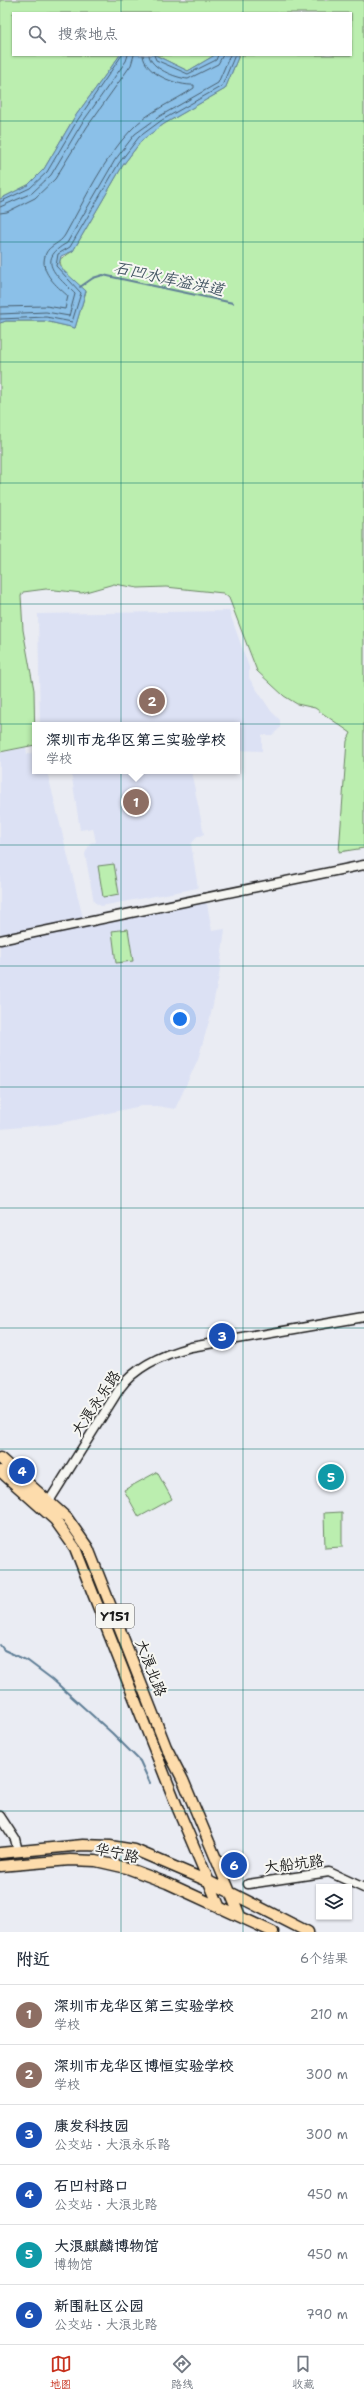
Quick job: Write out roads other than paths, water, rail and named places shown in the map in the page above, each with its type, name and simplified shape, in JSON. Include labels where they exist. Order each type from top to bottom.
[{"type":"main road","name":"大浪北路","points":[[0,1458],[46,1506],[66,1532],[78,1553],[178,1809],[220,1908]]},
{"type":"main road","name":"大浪北路","points":[[0,1471],[46,1506],[67,1518],[88,1548],[166,1747],[191,1800],[240,1916]]},
{"type":"main road","name":"华宁路","points":[[0,1853],[83,1845],[110,1846],[135,1850],[210,1882]]},
{"type":"main road","name":"华宁路","points":[[0,1866],[70,1860],[96,1861],[127,1868],[154,1878],[220,1908]]},
{"type":"main road","points":[[210,1882],[308,1932]]},
{"type":"main road","points":[[220,1908],[273,1932]]},
{"type":"street","points":[[0,940],[364,865]]},
{"type":"street","name":"大浪永乐路","points":[[46,1506],[125,1380],[146,1365],[174,1351],[364,1317]]},
{"type":"street","points":[[0,1816],[15,1839],[18,1851]]},
{"type":"street","name":"大船坑路","points":[[248,1884],[329,1872],[364,1888]]},
{"type":"water","points":[[119,56],[157,56],[188,71],[213,56],[239,56],[225,89],[164,124],[142,140],[123,165],[73,251],[61,256],[59,264],[64,271],[86,291],[75,328],[45,321],[6,321],[0,323],[0,199],[28,185],[44,169],[74,118]]},
{"type":"waterway","name":"石凹水库溢洪道","points":[[80,287],[93,278],[103,275],[233,303]]},
{"type":"waterway","points":[[0,1645],[4,1650],[28,1661],[52,1679],[112,1733],[140,1761],[150,1783]]},
{"type":"place","name":"深圳市龙华区博恒实验学校","points":[[152,701]]},
{"type":"place","name":"深圳市龙华区第三实验学校","points":[[136,802]]},
{"type":"place","name":"康发科技园","points":[[222,1336]]},
{"type":"place","name":"石凹村路口","points":[[22,1471]]},
{"type":"place","name":"大浪麒麟博物馆","points":[[331,1477]]},
{"type":"place","name":"新围社区公园","points":[[234,1865]]}]
